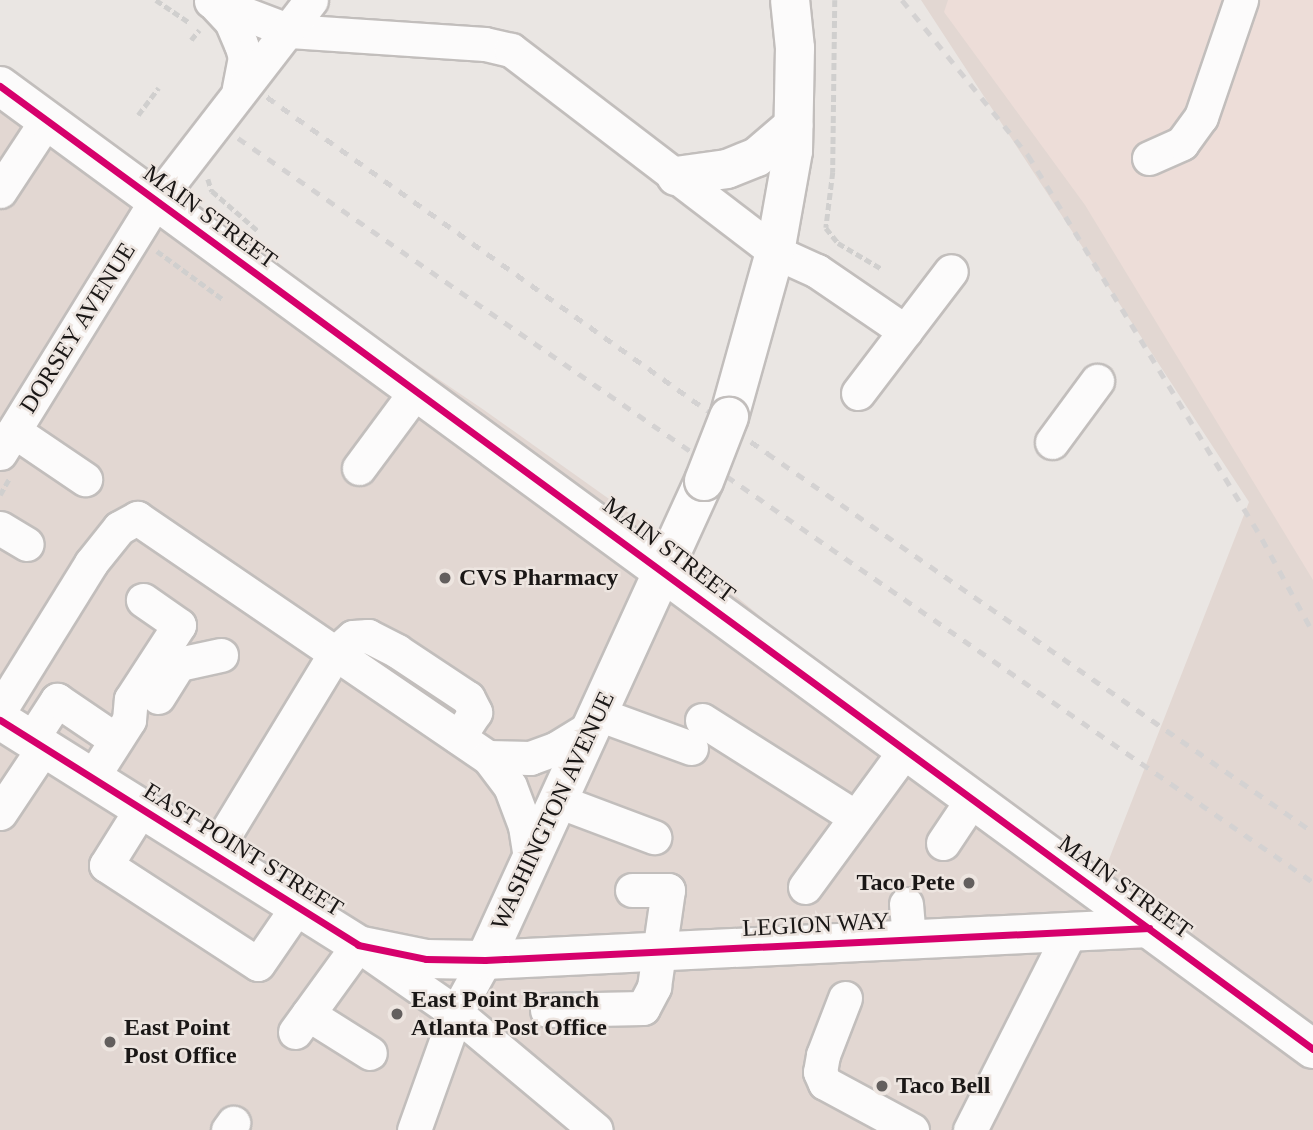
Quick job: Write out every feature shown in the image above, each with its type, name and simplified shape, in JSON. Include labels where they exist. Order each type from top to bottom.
[{"type":"main road","name":"WASHINGTON AVENUE","points":[[485,960],[704,481],[729,417],[775,253],[793,126],[790,0]]},
{"type":"main road","name":"MAIN STREET","points":[[0,86],[1313,1049]]},
{"type":"main road","points":[[676,176],[727,169],[757,157],[793,126]]},
{"type":"main road","name":"EAST POINT STREET","points":[[25,736],[358,945],[426,959],[485,960]]},
{"type":"main road","name":"LEGION WAY","points":[[485,960],[660,952],[907,922],[1070,932],[1149,928]]},
{"type":"street","name":"DORSEY AVENUE","points":[[10,428],[155,202],[239,89],[290,31],[311,0]]},
{"type":"street","points":[[1149,158],[1182,143],[1201,117],[1241,0]]},
{"type":"street","points":[[207,10],[290,31],[510,50],[775,253],[817,271],[905,331]]},
{"type":"street","points":[[207,10],[232,21],[245,57],[239,89]]},
{"type":"street","points":[[5,173],[46,121]]},
{"type":"street","points":[[858,393],[950,271]]},
{"type":"street","points":[[1052,442],[1097,381]]},
{"type":"street","points":[[359,468],[416,391]]},
{"type":"street","points":[[10,428],[85,479]]},
{"type":"street","points":[[0,710],[91,563],[119,528],[137,518],[335,653]]},
{"type":"street","points":[[92,778],[123,730],[131,699],[179,625],[143,600]]},
{"type":"street","points":[[213,854],[335,653],[353,637],[368,636],[468,698],[475,712],[459,737],[488,757],[510,786],[524,826],[530,862]]},
{"type":"street","points":[[123,730],[151,708],[179,664],[220,655]]},
{"type":"street","points":[[0,813],[25,736],[57,700],[123,730]]},
{"type":"street","points":[[488,757],[530,758],[555,749],[595,721],[697,734],[854,816]]},
{"type":"street","points":[[805,887],[854,816],[906,749]]},
{"type":"street","points":[[943,843],[973,798]]},
{"type":"street","points":[[558,801],[654,837]]},
{"type":"street","points":[[141,809],[106,865],[258,964],[297,907]]},
{"type":"street","points":[[547,1010],[643,1009],[654,987],[668,890],[632,890]]},
{"type":"street","points":[[970,1130],[985,1072],[1070,932]]},
{"type":"street","points":[[358,945],[302,1023],[370,1053]]},
{"type":"street","name":"EAST POINT STREET","points":[[358,945],[456,1013],[587,1127]]},
{"type":"street","name":"WASHINGTON AVENUE","points":[[414,1130],[440,1100],[456,1013],[485,960]]},
{"type":"street","points":[[845,998],[823,1055],[820,1072],[825,1083],[912,1130]]},
{"type":"path","points":[[156,0],[207,10]]},
{"type":"path","points":[[835,0],[833,172],[826,228],[838,243],[882,269]]},
{"type":"path","points":[[207,10],[210,37]]},
{"type":"path","points":[[191,40],[207,10]]},
{"type":"path","points":[[138,115],[158,88]]},
{"type":"path","points":[[204,168],[212,191],[257,230]]},
{"type":"shaded area","points":[[921,0],[1313,0],[1313,1130],[0,1130],[0,82],[484,410],[678,548],[1095,895],[1249,502]]},
{"type":"shaded area","points":[[948,0],[1313,0],[1313,580],[1085,205],[944,12]]},
{"type":"railway","points":[[902,0],[1028,155],[1262,539],[1313,632]]},
{"type":"railway","points":[[267,97],[767,453],[1313,832]]},
{"type":"railway","points":[[238,138],[1313,882]]},
{"type":"cycle path","points":[[0,86],[1313,1049]]},
{"type":"cycle path","points":[[0,720],[358,945],[426,959],[485,960],[1149,928]]},
{"type":"place","name":"CVS Pharmacy","points":[[445,578]]},
{"type":"place","name":"Taco Pete","points":[[969,883]]},
{"type":"place","name":"East Point Branch Atlanta Post Office","points":[[397,1014]]},
{"type":"place","name":"East Point Post Office","points":[[110,1042]]},
{"type":"place","name":"Taco Bell","points":[[882,1086]]}]
